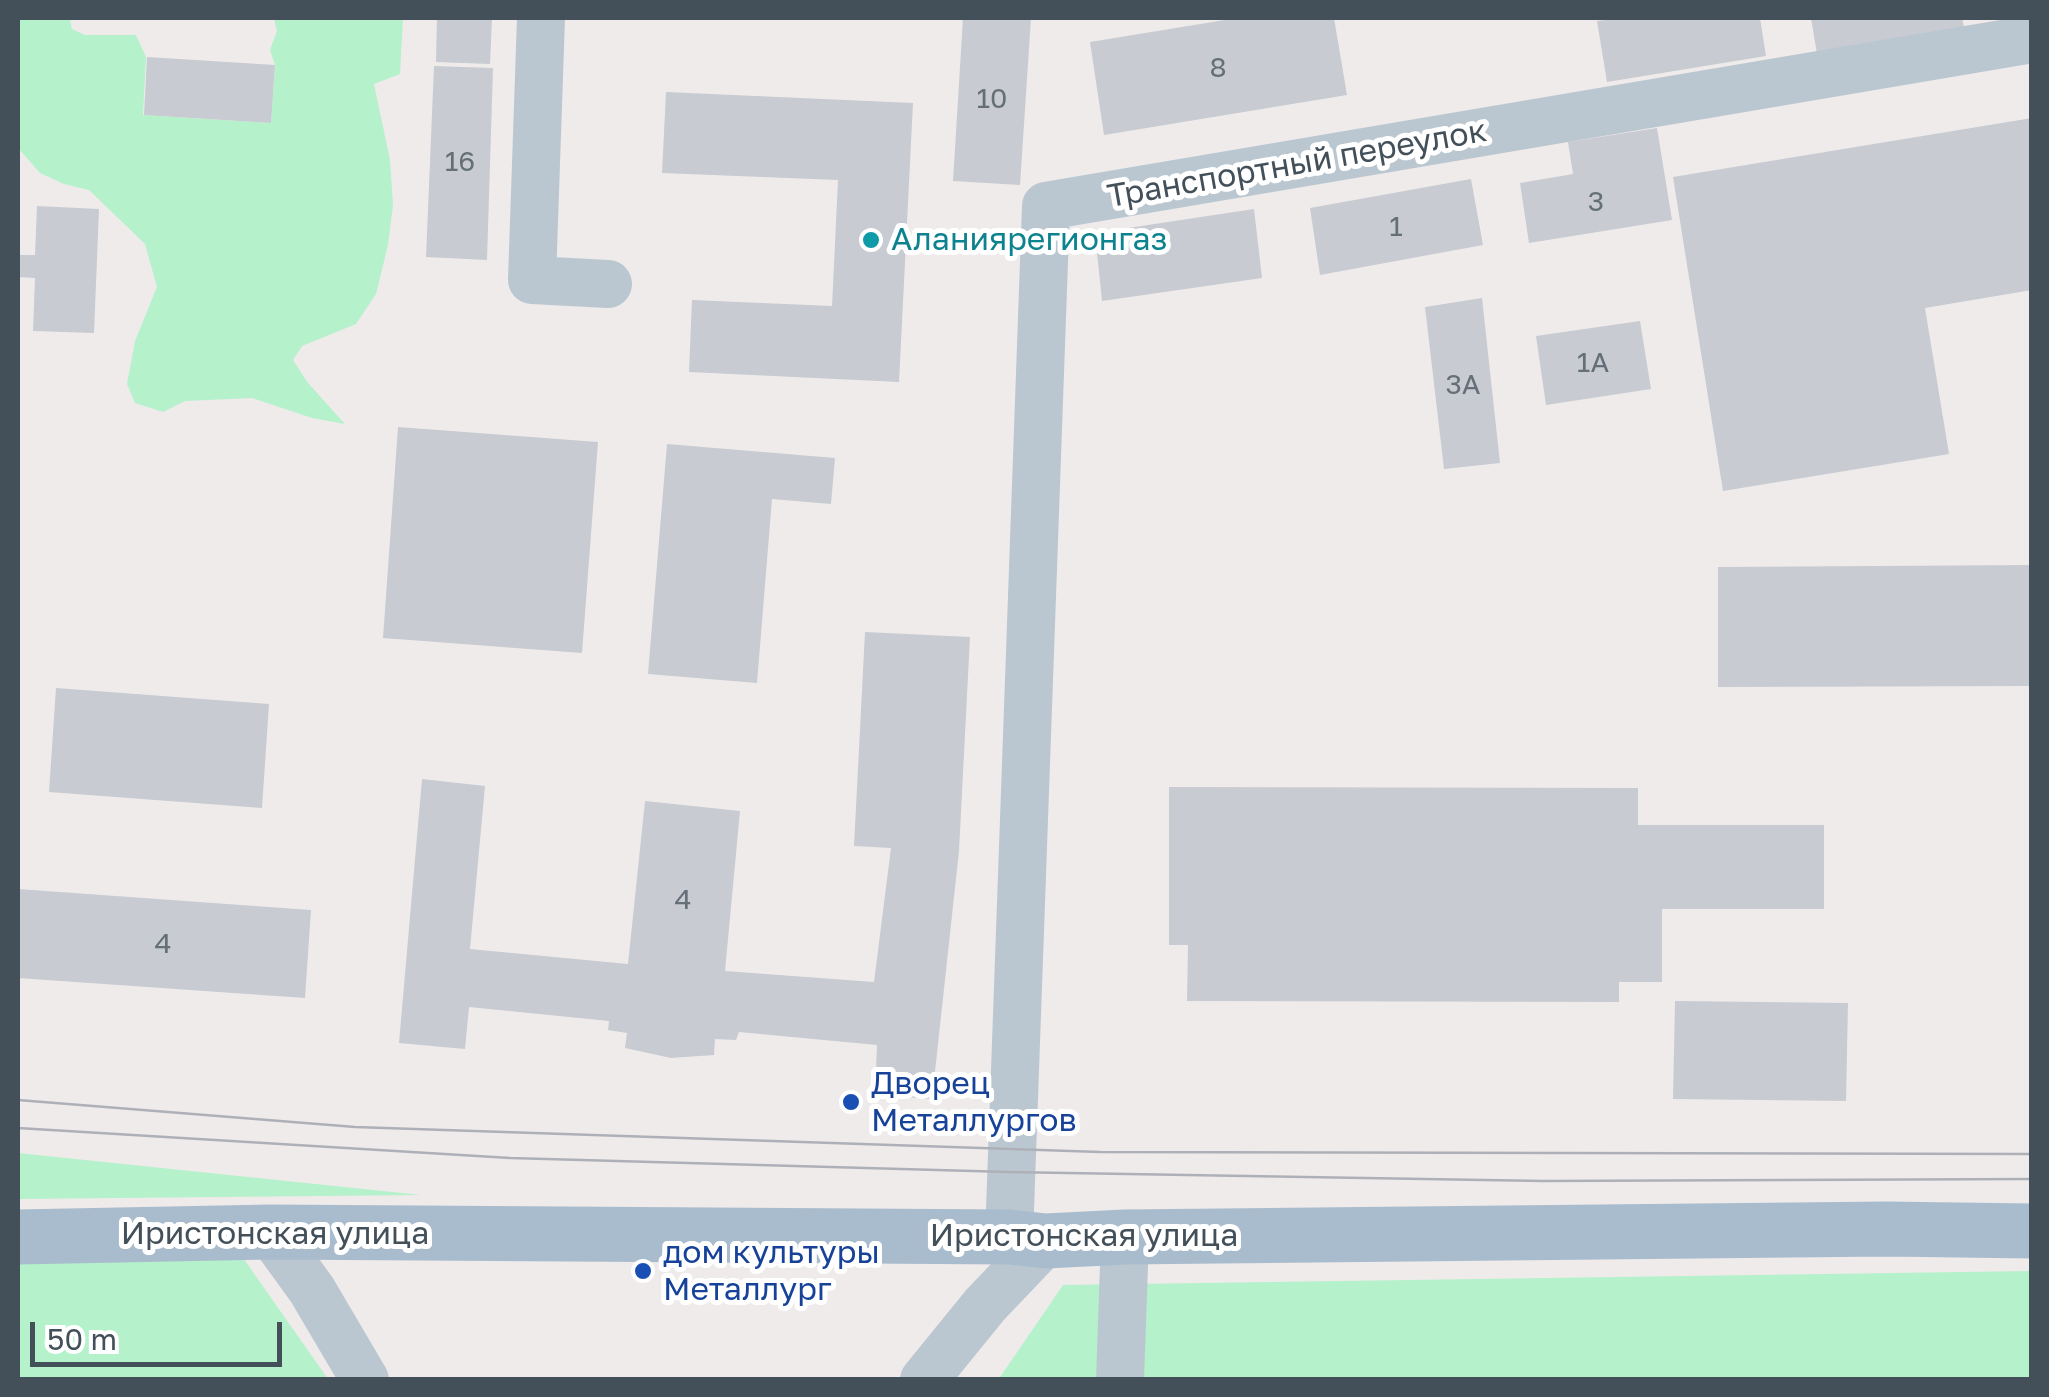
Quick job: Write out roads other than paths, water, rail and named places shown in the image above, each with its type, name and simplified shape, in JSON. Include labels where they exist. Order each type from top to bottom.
[{"type":"main road","name":"Иристонская улица","points":[[18,1237],[270,1232],[1028,1239],[1886,1229],[2032,1231]]},
{"type":"street","points":[[541,18],[532,280],[608,284]]},
{"type":"street","name":"Транспортный переулок","points":[[1028,1239],[1046,206],[2032,39]]},
{"type":"street","points":[[270,1232],[312,1290],[365,1380]]},
{"type":"street","points":[[1120,1380],[1125,1237]]},
{"type":"street","points":[[924,1380],[985,1305],[1028,1239]]},
{"type":"tram line","points":[[18,1100],[355,1127],[1100,1152],[2032,1154]]},
{"type":"tram line","points":[[18,1128],[510,1158],[1008,1172],[1543,1181],[2032,1179]]},
{"type":"place","name":"Аланиярегионгаз","points":[[871,240]]},
{"type":"place","name":"Дворец Металлургов","points":[[851,1102]]},
{"type":"place","name":"дом культуры Металлург","points":[[643,1271]]}]
